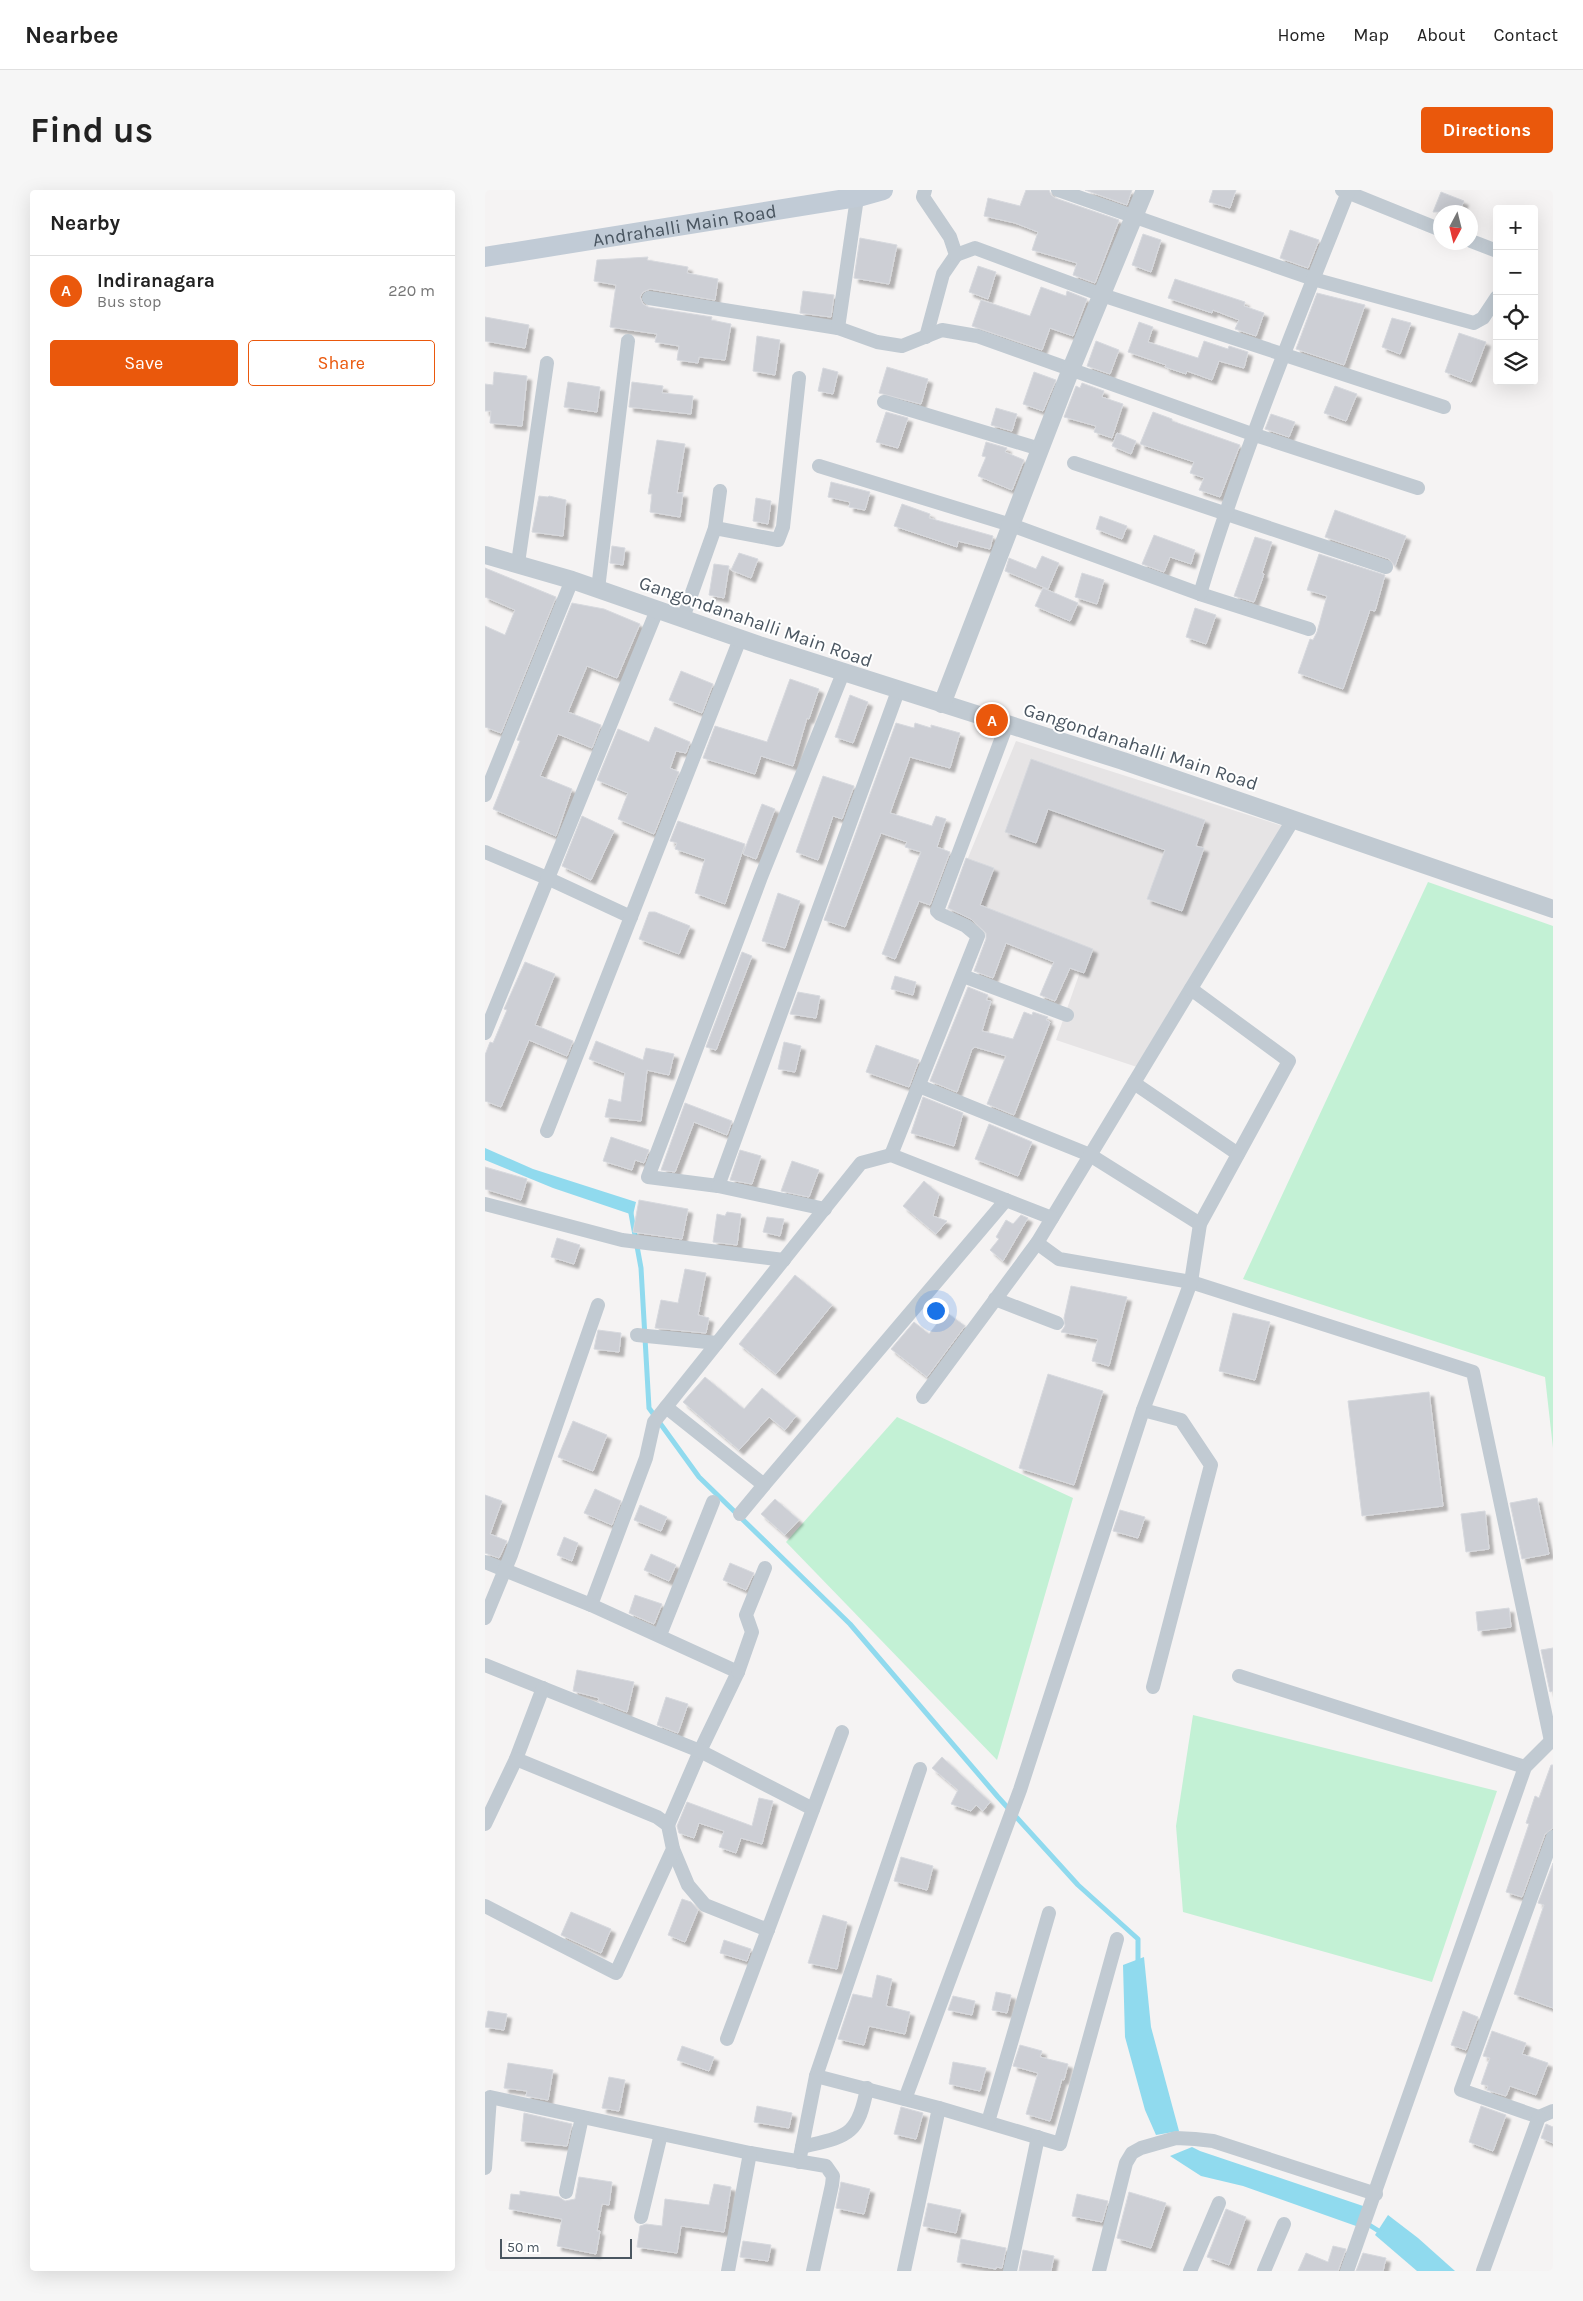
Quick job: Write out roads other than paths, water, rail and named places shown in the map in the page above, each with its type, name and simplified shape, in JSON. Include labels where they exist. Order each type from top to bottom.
[{"type":"main road","name":"Andrahalli Main Road","points":[[485,257],[883,190]]},
{"type":"street","points":[[925,190],[923,197],[950,237],[956,255]]},
{"type":"street","points":[[1058,190],[1313,279],[1474,323],[1483,318],[1493,303]]},
{"type":"street","points":[[943,704],[1071,369],[1145,190]]},
{"type":"street","points":[[1200,594],[1225,512],[1253,434],[1345,191],[1433,227]]},
{"type":"street","points":[[838,328],[858,194]]},
{"type":"street","points":[[1478,244],[1494,250]]},
{"type":"street","points":[[926,336],[943,274],[956,255],[975,248],[1101,295],[1444,407]]},
{"type":"street","points":[[649,298],[838,328],[877,342],[902,346],[942,330],[968,334],[1253,434],[1418,488]]},
{"type":"street","points":[[599,589],[628,341]]},
{"type":"street","points":[[518,563],[547,363]]},
{"type":"street","points":[[715,528],[778,540],[783,527],[799,378]]},
{"type":"street","points":[[884,402],[1040,449]]},
{"type":"street","points":[[1075,463],[1386,567]]},
{"type":"street","points":[[819,466],[1011,525],[1200,594],[1309,629]]},
{"type":"street","points":[[683,618],[715,528],[721,491]]},
{"type":"street","name":"Gangondanahalli Main Road","points":[[485,555],[572,580],[843,673],[1123,761],[1553,909]]},
{"type":"street","points":[[485,795],[572,580]]},
{"type":"street","points":[[485,1033],[657,610]]},
{"type":"street","points":[[547,1131],[740,639]]},
{"type":"street","points":[[825,1209],[718,1186],[648,1177],[761,877],[843,673]]},
{"type":"street","points":[[718,1186],[898,691]]},
{"type":"street","points":[[891,1155],[978,936],[966,926],[937,911],[1007,724]]},
{"type":"street","points":[[923,1397],[1037,1242],[1293,820]]},
{"type":"street","points":[[485,852],[631,917]]},
{"type":"street","points":[[963,976],[1067,1015]]},
{"type":"street","points":[[905,2099],[1015,1804],[1143,1410],[1191,1282],[1200,1224],[1289,1061],[1191,989]]},
{"type":"street","points":[[1134,1083],[1238,1154]]},
{"type":"street","points":[[919,1086],[1090,1155],[1200,1224]]},
{"type":"street","points":[[591,1605],[646,1458],[653,1422],[861,1164],[891,1155],[1052,1218]]},
{"type":"street","points":[[740,1514],[1006,1200]]},
{"type":"street","points":[[485,1204],[621,1240],[784,1260]]},
{"type":"street","points":[[1037,1242],[1059,1259],[1191,1282],[1473,1372],[1552,1741],[1525,1767],[1376,2194],[1347,2271]]},
{"type":"street","points":[[995,1299],[1057,1323]]},
{"type":"street","points":[[485,1618],[511,1555],[598,1306]]},
{"type":"street","points":[[637,1335],[717,1343]]},
{"type":"street","points":[[666,1407],[764,1484]]},
{"type":"street","points":[[1143,1410],[1181,1420],[1211,1465],[1153,1688]]},
{"type":"street","points":[[660,1635],[713,1502]]},
{"type":"street","points":[[485,1562],[503,1571],[591,1605],[738,1672]]},
{"type":"street","points":[[765,1568],[747,1615],[753,1632],[738,1672],[700,1751],[668,1825],[673,1849],[688,1885],[705,1905],[768,1930]]},
{"type":"street","points":[[485,1665],[700,1751],[813,1809]]},
{"type":"street","points":[[1239,1676],[1525,1767]]},
{"type":"street","points":[[485,1824],[516,1759],[543,1688]]},
{"type":"street","points":[[727,2039],[842,1732]]},
{"type":"street","points":[[516,1759],[657,1817],[668,1825]]},
{"type":"street","points":[[799,2162],[816,2076],[921,1769]]},
{"type":"street","points":[[1553,1837],[1461,2090],[1539,2117],[1553,2111]]},
{"type":"street","points":[[485,1906],[616,1973],[673,1849]]},
{"type":"street","points":[[988,2122],[1049,1913]]},
{"type":"street","points":[[816,2076],[939,2108],[1060,2144],[1117,1940]]},
{"type":"street","points":[[802,2146],[847,2134],[857,2125],[864,2107],[867,2088]]},
{"type":"street","points":[[485,2168],[490,2097],[750,2153],[826,2166],[833,2176],[813,2271]]},
{"type":"street","points":[[904,2271],[939,2108]]},
{"type":"street","points":[[566,2192],[582,2116]]},
{"type":"street","points":[[1483,2271],[1539,2117]]},
{"type":"street","points":[[641,2217],[661,2134]]},
{"type":"street","points":[[1010,2271],[1037,2137]]},
{"type":"street","points":[[1099,2271],[1126,2163],[1132,2153],[1159,2142],[1176,2138],[1213,2142],[1376,2194]]},
{"type":"street","points":[[728,2271],[750,2153]]},
{"type":"street","points":[[1190,2271],[1219,2203]]},
{"type":"street","points":[[1264,2271],[1284,2224]]},
{"type":"water","points":[[485,1148],[533,1169],[636,1202],[633,1215],[553,1188],[485,1160]]},
{"type":"water","points":[[1144,1957],[1151,2027],[1179,2131],[1156,2135],[1145,2110],[1125,2037],[1123,1965]]},
{"type":"water","points":[[1192,2147],[1366,2207],[1356,2226],[1243,2186],[1201,2176],[1170,2156]]},
{"type":"water","points":[[1388,2215],[1418,2238],[1455,2271],[1417,2271],[1375,2235]]},
{"type":"waterway","points":[[630,1208],[641,1268],[649,1408],[699,1477],[850,1624],[998,1797],[1078,1885],[1138,1939],[1138,1966]]},
{"type":"waterway","points":[[1366,2223],[1382,2233]]},
{"type":"place","name":"Indiranagara","points":[[992,720]]}]
